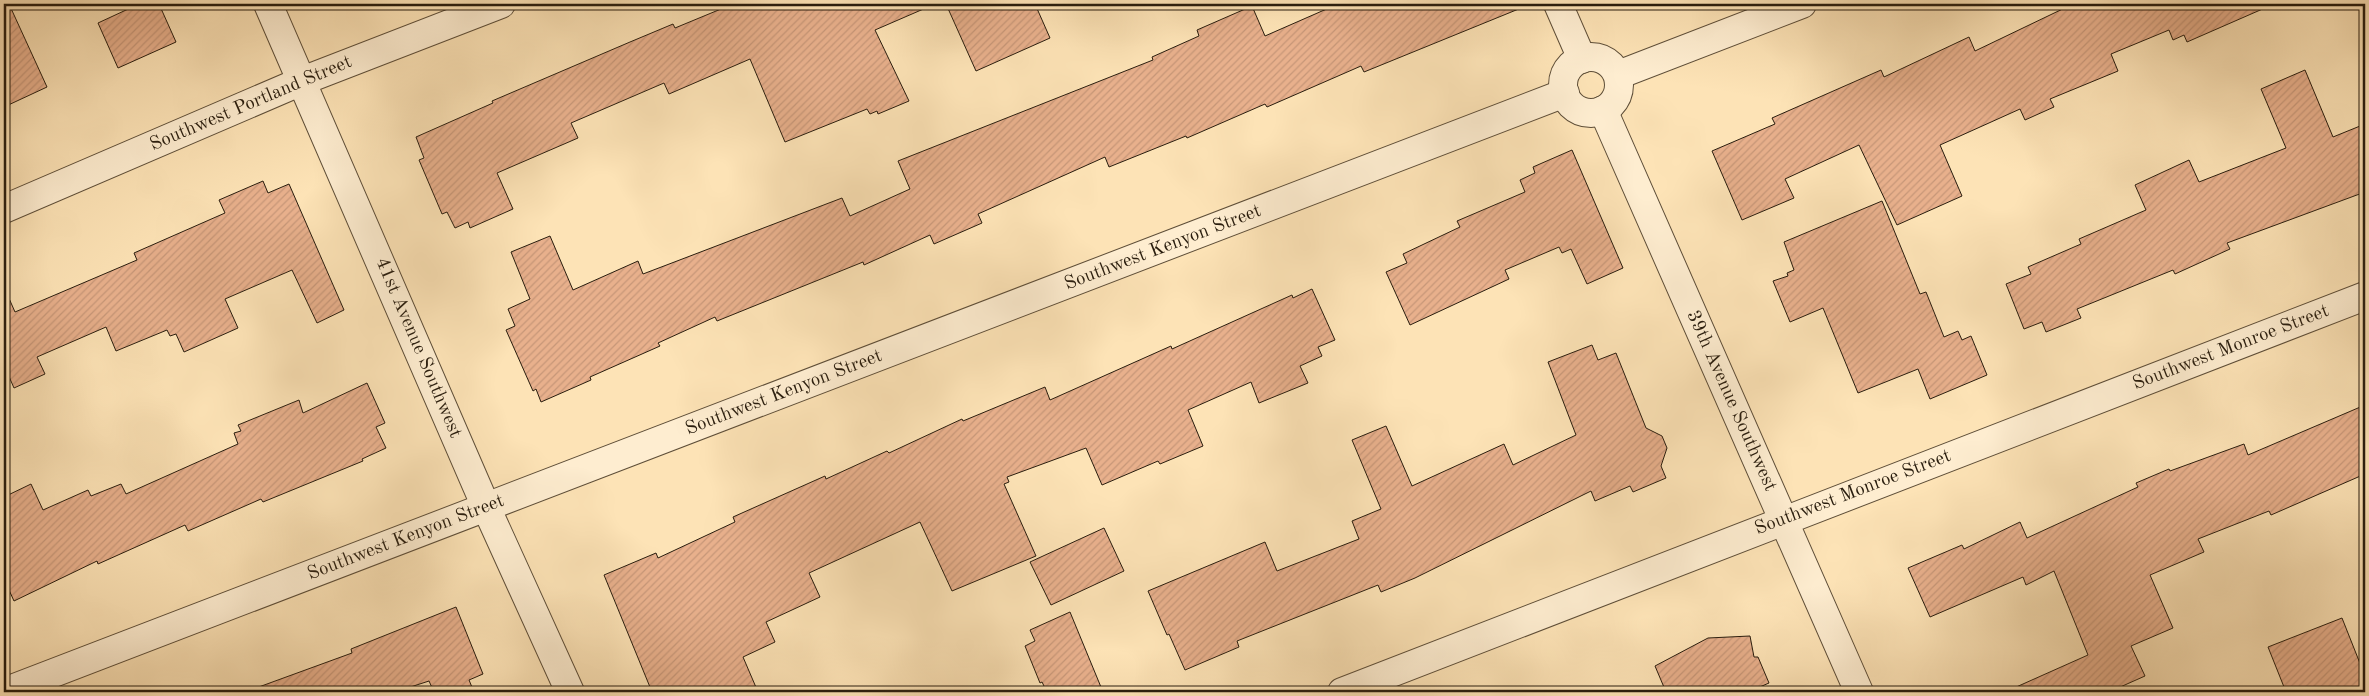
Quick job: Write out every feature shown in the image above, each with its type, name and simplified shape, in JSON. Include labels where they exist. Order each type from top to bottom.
[{"type":"street","name":"41st Avenue Southwest","points":[[268,4],[486,507],[570,692]]},
{"type":"street","name":"Southwest Portland Street","points":[[4,209],[302,81],[501,4]]},
{"type":"street","points":[[1558,4],[1582,59]]},
{"type":"street","points":[[1618,76],[1802,4]]},
{"type":"street","points":[[1589,57],[1606,61],[1614,67],[1618,76],[1618,94],[1614,102],[1603,110],[1581,111],[1573,106],[1565,94],[1564,81],[1566,72],[1572,65],[1582,59],[1589,57]]},
{"type":"street","name":"Southwest Kenyon Street","points":[[4,692],[1565,94]]},
{"type":"street","name":"39th Avenue Southwest","points":[[1603,110],[1859,692]]},
{"type":"street","name":"Southwest Monroe Street","points":[[1342,692],[1782,520],[2365,296]]},
{"type":"building","points":[[4,4],[9,4],[47,87],[4,107]]},
{"type":"building","points":[[139,4],[159,4],[176,42],[118,68],[98,23]]},
{"type":"building","points":[[733,4],[935,4],[875,30],[909,101],[878,114],[877,111],[870,114],[867,109],[785,142],[750,59],[669,94],[664,83],[571,123],[578,138],[497,173],[513,209],[470,228],[468,222],[455,228],[447,212],[442,214],[419,160],[424,158],[416,137],[493,103],[492,101],[630,42],[673,24],[675,28]]},
{"type":"building","points":[[946,4],[1035,4],[1050,38],[976,71]]},
{"type":"building","points":[[1338,4],[1525,4],[1526,6],[1364,72],[1361,66],[1267,107],[1265,104],[1187,138],[1186,136],[1109,167],[1105,157],[978,214],[982,223],[934,244],[930,235],[864,265],[863,262],[717,321],[715,317],[658,343],[660,346],[590,377],[591,380],[541,402],[536,389],[533,391],[506,330],[515,326],[508,309],[530,299],[511,252],[550,236],[573,290],[638,261],[643,274],[842,198],[850,216],[910,189],[898,161],[1153,60],[1152,57],[1199,36],[1197,30],[1252,6],[1265,36]]},
{"type":"building","points":[[2073,4],[2274,4],[2187,42],[2184,35],[2173,40],[2169,30],[2111,54],[2118,71],[2050,99],[2054,107],[2025,120],[2020,109],[1940,145],[1962,196],[1897,225],[1859,145],[1785,179],[1794,198],[1742,220],[1712,151],[1775,124],[1772,118],[1881,70],[1884,77],[1969,37],[1975,51]]},
{"type":"building","points":[[2305,70],[2333,137],[2365,124],[2365,192],[2227,243],[2230,249],[2175,274],[2173,270],[2077,309],[2081,318],[2046,332],[2042,322],[2024,329],[2006,284],[2031,274],[2028,267],[2081,244],[2079,239],[2146,210],[2135,185],[2189,160],[2199,182],[2286,148],[2261,89]]},
{"type":"building","points":[[1572,150],[1623,268],[1587,284],[1571,249],[1562,253],[1559,247],[1505,270],[1509,279],[1410,325],[1386,272],[1407,263],[1403,254],[1460,227],[1457,221],[1525,192],[1520,180],[1535,173],[1533,167]]},
{"type":"building","points":[[263,181],[268,193],[289,184],[344,310],[317,323],[292,270],[225,299],[238,328],[184,352],[176,334],[170,336],[167,330],[116,351],[106,327],[37,357],[45,374],[14,388],[7,372],[4,373],[4,287],[15,312],[137,260],[134,253],[225,213],[219,200]]},
{"type":"building","points":[[1882,201],[1920,294],[1926,292],[1944,337],[1958,331],[1962,340],[1971,336],[1987,375],[1930,399],[1918,369],[1858,393],[1823,308],[1790,322],[1773,281],[1788,276],[1787,273],[1794,270],[1784,242]]},
{"type":"building","points":[[1312,289],[1335,340],[1318,347],[1322,356],[1300,366],[1308,383],[1259,403],[1251,382],[1188,410],[1203,446],[1160,464],[1158,461],[1102,485],[1086,448],[1007,477],[1009,482],[1004,484],[1036,556],[952,591],[920,522],[809,573],[820,597],[766,622],[775,642],[743,657],[758,692],[652,692],[604,575],[656,553],[658,558],[735,522],[733,517],[825,476],[826,479],[887,451],[889,453],[962,419],[963,421],[1045,387],[1050,400],[1171,346],[1172,349],[1292,295],[1293,298]]},
{"type":"building","points":[[1592,345],[1598,360],[1616,353],[1646,428],[1662,436],[1667,448],[1661,466],[1666,478],[1633,492],[1630,486],[1595,501],[1591,491],[1415,578],[1381,592],[1378,585],[1237,641],[1239,647],[1185,670],[1148,591],[1265,542],[1277,571],[1359,539],[1352,521],[1381,509],[1352,440],[1386,426],[1412,486],[1504,444],[1513,465],[1576,435],[1548,362]]},
{"type":"building","points":[[367,383],[385,423],[376,427],[386,448],[362,459],[363,461],[263,502],[261,499],[188,531],[185,525],[98,564],[97,561],[14,601],[4,579],[4,497],[31,484],[43,510],[88,490],[91,496],[121,484],[126,494],[238,444],[234,433],[241,431],[238,425],[299,400],[303,413]]},
{"type":"building","points":[[2365,405],[2365,474],[2271,515],[2269,511],[2198,539],[2204,552],[2150,575],[2173,628],[2131,646],[2145,676],[2109,692],[2005,692],[2088,655],[2054,571],[2026,585],[2023,577],[1930,617],[1908,568],[1962,545],[1964,549],[2020,522],[2027,538],[2138,487],[2136,483],[2169,469],[2170,471],[2244,444],[2248,455]]},
{"type":"building","points":[[1104,528],[1124,571],[1051,605],[1030,562]]},
{"type":"building","points":[[456,607],[483,674],[469,680],[474,692],[434,692],[429,681],[395,692],[256,692],[256,688],[352,653],[351,649]]},
{"type":"building","points":[[1070,612],[1103,692],[1047,692],[1042,682],[1040,683],[1025,646],[1035,641],[1030,630]]},
{"type":"building","points":[[2342,618],[2365,676],[2365,692],[2286,692],[2268,647]]},
{"type":"building","points":[[1750,636],[1754,657],[1758,657],[1769,683],[1748,692],[1666,692],[1655,666],[1708,638]]}]
